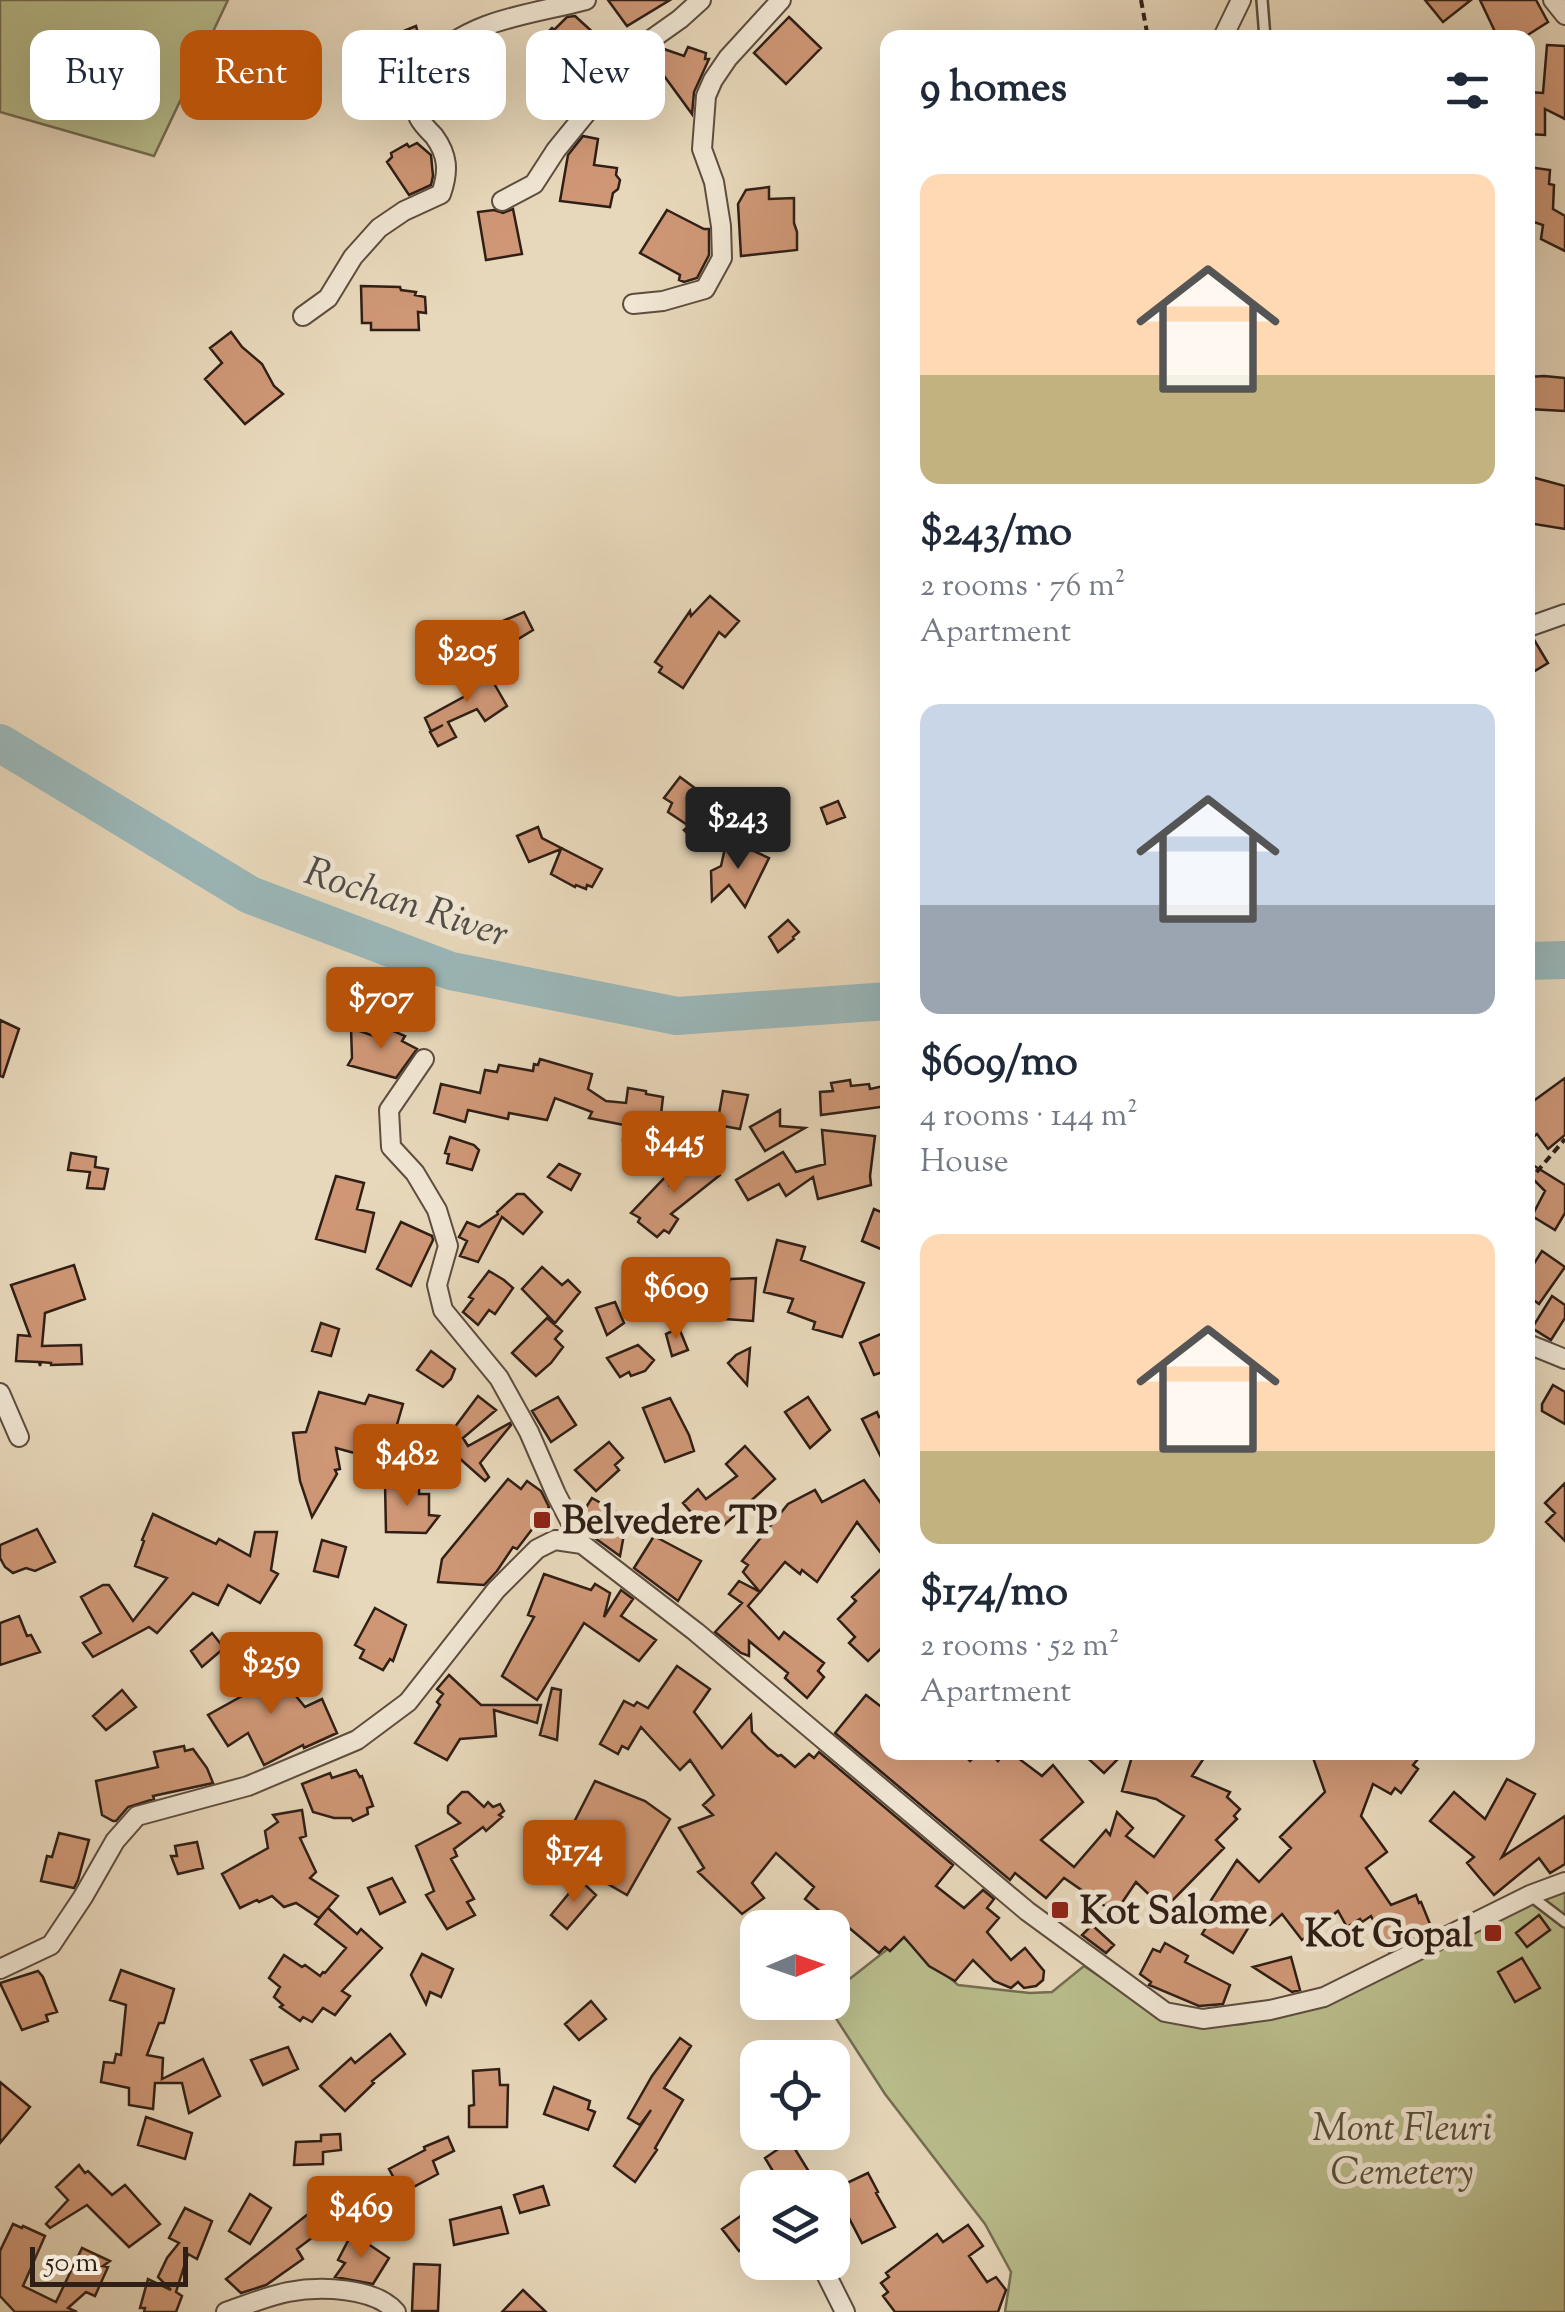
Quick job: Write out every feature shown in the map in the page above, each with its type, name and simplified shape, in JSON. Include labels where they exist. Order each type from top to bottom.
[{"type":"street","points":[[303,316],[328,298],[353,257],[378,228],[441,194],[447,175],[445,151],[420,119],[414,88],[420,72],[444,48],[472,30],[586,0]]},
{"type":"street","points":[[502,201],[534,184],[587,112],[594,87],[611,68],[702,0]]},
{"type":"street","points":[[633,304],[663,301],[705,289],[722,258],[714,182],[702,149],[706,96],[728,58],[782,0]]},
{"type":"street","points":[[1226,30],[1241,0]]},
{"type":"street","points":[[1553,0],[1565,15]]},
{"type":"street","points":[[1535,625],[1565,614]]},
{"type":"street","points":[[424,1059],[389,1110],[391,1147],[415,1173],[430,1198],[448,1246],[437,1285],[443,1310],[500,1378],[582,1544],[696,1632],[1027,1911],[1165,2012],[1203,2019],[1270,2010],[1324,1996],[1530,1895],[1565,1882]]},
{"type":"street","points":[[1535,1347],[1565,1360]]},
{"type":"street","points":[[0,1393],[19,1437]]},
{"type":"street","points":[[0,1969],[50,1945],[83,1898],[115,1840],[137,1816],[248,1786],[356,1740],[408,1702],[496,1590],[536,1549],[556,1540],[582,1544]]},
{"type":"street","points":[[829,2280],[845,2312]]},
{"type":"street","points":[[226,2312],[288,2292],[334,2290],[372,2295],[396,2312]]},
{"type":"lane","points":[[1262,0],[1264,30]]},
{"type":"lane","points":[[1530,1895],[1565,1922]]},
{"type":"path","points":[[1141,0],[1147,30]]},
{"type":"path","points":[[1535,1174],[1565,1139]]},
{"type":"green space","points":[[0,0],[228,0],[214,30],[180,30],[180,101],[154,156],[0,112]]},
{"type":"green space","name":"Mont Fleuri Cemetery","points":[[1565,1890],[1565,2312],[1005,2312],[1011,2272],[985,2224],[885,2094],[837,2020],[850,2020],[850,1979],[903,1937],[958,1985],[1052,1992],[1084,1966],[1156,2014],[1204,2026],[1243,2024],[1326,2004],[1529,1903]]},
{"type":"building","points":[[608,0],[670,0],[627,26]]},
{"type":"building","points":[[1425,0],[1471,0],[1443,22]]},
{"type":"building","points":[[1480,0],[1536,0],[1548,22],[1535,30],[1494,30]]},
{"type":"building","points":[[575,16],[590,30],[554,30],[567,17]]},
{"type":"building","points":[[789,17],[821,48],[786,84],[754,53]]},
{"type":"building","points":[[1547,45],[1565,46],[1565,119],[1545,109],[1545,135],[1535,134],[1535,92],[1543,93]]},
{"type":"building","points":[[688,47],[706,53],[705,59],[709,59],[694,92],[692,114],[665,77],[665,49],[684,56]]},
{"type":"building","points":[[583,136],[598,139],[594,165],[617,168],[620,180],[610,207],[560,201],[568,155]]},
{"type":"building","points":[[417,143],[431,155],[433,176],[431,185],[409,195],[387,162],[391,153]]},
{"type":"building","points":[[1535,168],[1550,170],[1553,209],[1565,216],[1565,251],[1541,239],[1543,225],[1535,222]]},
{"type":"building","points":[[769,187],[769,199],[794,198],[797,250],[741,256],[738,204],[746,190]]},
{"type":"building","points":[[513,209],[522,254],[486,260],[478,212],[503,213]]},
{"type":"building","points":[[667,210],[709,229],[709,255],[697,278],[679,280],[680,275],[640,253]]},
{"type":"building","points":[[361,286],[400,287],[425,297],[426,313],[418,312],[419,330],[371,330],[371,323],[362,323]]},
{"type":"building","points":[[231,332],[262,364],[283,394],[245,424],[205,379],[222,363],[210,348]]},
{"type":"building","points":[[1535,377],[1565,378],[1565,411],[1535,409]]},
{"type":"building","points":[[1535,478],[1565,486],[1565,529],[1535,524]]},
{"type":"building","points":[[710,596],[739,621],[725,637],[719,632],[683,688],[659,672],[662,667],[655,662],[690,611],[691,616]]},
{"type":"building","points":[[524,612],[533,630],[510,644],[498,623]]},
{"type":"building","points":[[1535,641],[1548,663],[1535,671]]},
{"type":"building","points":[[484,666],[507,706],[485,721],[477,709],[448,722],[456,737],[438,746],[430,732],[443,725],[431,731],[425,718],[467,695],[458,682]]},
{"type":"building","points":[[680,777],[715,803],[723,794],[739,804],[712,839],[703,835],[696,842],[684,830],[689,826],[668,812],[672,803],[664,798]]},
{"type":"building","points":[[838,801],[845,817],[827,824],[821,808]]},
{"type":"building","points":[[538,827],[542,838],[602,869],[592,887],[575,887],[551,874],[561,849],[529,862],[517,836]]},
{"type":"building","points":[[727,839],[769,858],[745,907],[729,885],[712,901],[711,871],[721,866]]},
{"type":"building","points":[[788,920],[799,932],[778,952],[769,937]]},
{"type":"building","points":[[0,1020],[19,1029],[3,1077],[0,1076]]},
{"type":"building","points":[[382,1026],[405,1036],[402,1041],[417,1049],[396,1078],[348,1065],[352,1058],[351,1028],[380,1038]]},
{"type":"building","points":[[540,1059],[592,1074],[588,1089],[606,1101],[626,1103],[628,1088],[663,1097],[660,1123],[674,1125],[672,1147],[623,1140],[624,1125],[589,1118],[592,1112],[555,1098],[547,1120],[509,1113],[508,1119],[468,1110],[465,1122],[434,1113],[441,1084],[480,1093],[485,1070],[497,1072],[499,1065],[533,1071]]},
{"type":"building","points":[[1565,1078],[1565,1135],[1548,1149],[1535,1136],[1535,1100]]},
{"type":"building","points":[[850,1080],[851,1086],[880,1087],[880,1107],[821,1115],[820,1092],[833,1091],[831,1083]]},
{"type":"building","points":[[723,1091],[748,1095],[740,1129],[717,1125]]},
{"type":"building","points":[[780,1110],[780,1126],[805,1128],[765,1151],[750,1127]]},
{"type":"building","points":[[822,1130],[875,1136],[871,1185],[818,1199],[813,1177],[786,1196],[779,1184],[748,1200],[736,1180],[783,1152],[796,1172],[825,1164]]},
{"type":"building","points":[[450,1137],[479,1150],[472,1170],[447,1163],[449,1154],[445,1153]]},
{"type":"building","points":[[71,1153],[96,1157],[95,1167],[108,1169],[104,1189],[87,1188],[90,1172],[68,1170]]},
{"type":"building","points":[[696,1158],[717,1164],[720,1175],[671,1214],[678,1219],[669,1233],[664,1230],[657,1237],[631,1213],[671,1171],[670,1184]]},
{"type":"building","points":[[559,1164],[580,1174],[571,1190],[548,1177]]},
{"type":"building","points":[[1535,1166],[1565,1185],[1565,1213],[1555,1230],[1535,1218],[1545,1191],[1535,1181]]},
{"type":"building","points":[[336,1176],[364,1183],[357,1209],[374,1213],[365,1252],[316,1239]]},
{"type":"building","points":[[517,1194],[524,1194],[542,1212],[523,1234],[502,1217],[478,1262],[460,1256],[467,1241],[459,1237],[467,1222],[479,1227]]},
{"type":"building","points":[[874,1209],[880,1212],[880,1249],[862,1241]]},
{"type":"building","points":[[401,1222],[433,1240],[411,1286],[377,1269]]},
{"type":"building","points":[[777,1240],[805,1247],[801,1260],[864,1283],[842,1337],[813,1329],[815,1322],[788,1312],[793,1299],[764,1292]]},
{"type":"building","points":[[1542,1251],[1565,1267],[1539,1304],[1535,1301],[1535,1262]]},
{"type":"building","points":[[74,1265],[85,1299],[45,1313],[42,1346],[81,1345],[82,1364],[41,1362],[40,1366],[39,1362],[16,1361],[18,1335],[30,1336],[11,1285]]},
{"type":"building","points":[[542,1267],[562,1285],[568,1280],[580,1292],[555,1323],[522,1289]]},
{"type":"building","points":[[489,1271],[513,1288],[495,1314],[489,1310],[478,1325],[463,1312]]},
{"type":"building","points":[[756,1278],[753,1321],[725,1319],[725,1311],[703,1308],[704,1289],[726,1290],[730,1279]]},
{"type":"building","points":[[1552,1296],[1565,1305],[1565,1318],[1551,1340],[1535,1330],[1535,1323]]},
{"type":"building","points":[[615,1302],[624,1323],[607,1335],[596,1308]]},
{"type":"building","points":[[547,1318],[562,1331],[555,1339],[563,1347],[536,1376],[512,1353]]},
{"type":"building","points":[[321,1323],[339,1329],[331,1356],[312,1351]]},
{"type":"building","points":[[679,1328],[688,1350],[672,1356],[666,1334]]},
{"type":"building","points":[[880,1334],[880,1373],[874,1375],[860,1343]]},
{"type":"building","points":[[638,1345],[654,1360],[645,1371],[620,1377],[607,1358]]},
{"type":"building","points":[[750,1348],[747,1385],[728,1363]]},
{"type":"building","points":[[431,1351],[455,1369],[443,1387],[417,1370]]},
{"type":"building","points":[[1553,1385],[1565,1392],[1565,1424],[1542,1411]]},
{"type":"building","points":[[319,1392],[365,1404],[369,1395],[403,1404],[394,1435],[388,1433],[380,1460],[336,1448],[340,1469],[335,1470],[337,1474],[312,1517],[300,1481],[293,1433],[306,1432]]},
{"type":"building","points":[[478,1396],[496,1410],[463,1438],[468,1446],[511,1425],[480,1463],[489,1477],[485,1481],[449,1449],[442,1456],[437,1451]]},
{"type":"building","points":[[558,1397],[576,1425],[551,1442],[532,1411]]},
{"type":"building","points":[[808,1397],[830,1430],[810,1448],[785,1412]]},
{"type":"building","points":[[670,1398],[694,1451],[665,1462],[643,1408]]},
{"type":"building","points":[[877,1412],[880,1417],[880,1455],[862,1419]]},
{"type":"building","points":[[609,1442],[623,1458],[615,1465],[619,1470],[596,1491],[575,1470]]},
{"type":"building","points":[[745,1446],[775,1479],[712,1536],[683,1503],[698,1489],[706,1499],[737,1476],[726,1464]]},
{"type":"building","points":[[508,1479],[521,1489],[527,1481],[541,1491],[549,1507],[484,1585],[438,1582],[442,1559]]},
{"type":"building","points":[[864,1480],[880,1502],[880,1552],[857,1522],[817,1582],[785,1562],[760,1592],[743,1572],[748,1565],[742,1561],[788,1504],[815,1490],[822,1502]]},
{"type":"building","points":[[409,1481],[419,1487],[419,1494],[429,1494],[429,1515],[439,1516],[426,1533],[386,1532],[385,1483]]},
{"type":"building","points":[[1565,1483],[1565,1541],[1546,1522],[1555,1513],[1545,1503]]},
{"type":"building","points":[[592,1498],[627,1518],[620,1556],[592,1536],[581,1515]]},
{"type":"building","points":[[153,1514],[216,1544],[219,1539],[250,1556],[255,1532],[277,1532],[271,1570],[278,1574],[260,1603],[228,1585],[218,1605],[193,1593],[157,1633],[149,1627],[93,1657],[83,1643],[101,1633],[81,1597],[109,1585],[133,1621],[167,1578],[135,1566]]},
{"type":"building","points":[[37,1529],[55,1562],[35,1571],[26,1568],[13,1573],[0,1558],[0,1545]]},
{"type":"building","points":[[654,1536],[701,1561],[678,1601],[634,1568]]},
{"type":"building","points":[[322,1540],[346,1547],[338,1577],[314,1571]]},
{"type":"building","points":[[880,1570],[880,1650],[868,1661],[849,1643],[855,1637],[838,1619],[856,1601],[852,1597]]},
{"type":"building","points":[[544,1574],[591,1590],[595,1584],[610,1593],[604,1617],[621,1590],[633,1599],[621,1616],[656,1640],[639,1661],[584,1623],[537,1700],[502,1676],[534,1617],[528,1615]]},
{"type":"building","points":[[739,1581],[760,1592],[748,1606],[779,1639],[784,1632],[824,1663],[818,1671],[824,1677],[807,1698],[785,1678],[788,1673],[749,1641],[749,1656],[715,1632],[742,1603],[729,1594]]},
{"type":"building","points":[[375,1608],[406,1625],[393,1661],[390,1659],[383,1670],[360,1658],[364,1650],[355,1645]]},
{"type":"building","points":[[19,1616],[27,1636],[31,1635],[40,1652],[0,1665],[0,1623]]},
{"type":"building","points":[[212,1633],[224,1648],[202,1667],[191,1651]]},
{"type":"building","points":[[247,1657],[274,1683],[282,1679],[305,1707],[322,1699],[337,1733],[264,1765],[248,1733],[228,1746],[208,1715],[251,1691],[233,1670]]},
{"type":"building","points":[[677,1666],[710,1689],[694,1712],[722,1748],[751,1715],[752,1732],[795,1767],[809,1754],[814,1758],[819,1752],[953,1865],[936,1886],[964,1908],[983,1890],[994,1899],[987,1908],[999,1918],[987,1932],[1011,1960],[1025,1948],[1044,1971],[1043,1980],[1024,1988],[1018,1982],[1011,1988],[994,1981],[973,1960],[955,1981],[929,1966],[904,1937],[890,1951],[885,1947],[879,1953],[850,1929],[850,1910],[819,1910],[805,1899],[814,1887],[776,1853],[752,1883],[764,1898],[740,1912],[698,1872],[704,1868],[679,1828],[713,1815],[703,1805],[714,1795],[690,1760],[680,1770],[641,1727],[628,1749],[622,1746],[618,1754],[600,1744],[624,1701],[648,1708]]},
{"type":"building","points":[[449,1675],[481,1705],[541,1705],[537,1723],[494,1710],[496,1736],[460,1739],[447,1760],[415,1743],[440,1705],[437,1702],[443,1694],[437,1689]]},
{"type":"building","points":[[552,1688],[561,1690],[557,1740],[540,1735]]},
{"type":"building","points":[[122,1690],[136,1707],[106,1730],[93,1716]]},
{"type":"building","points":[[866,1695],[880,1706],[880,1760],[1021,1760],[1042,1776],[1053,1765],[1083,1802],[1041,1840],[1074,1867],[1106,1830],[1110,1835],[1117,1812],[1133,1828],[1126,1836],[1154,1857],[1184,1816],[1156,1799],[1122,1791],[1131,1760],[1203,1760],[1192,1776],[1230,1792],[1227,1797],[1240,1809],[1234,1816],[1237,1819],[1216,1840],[1224,1848],[1164,1909],[1136,1882],[1115,1913],[1064,1878],[1046,1898],[1015,1873],[1010,1880],[835,1733]]},
{"type":"building","points":[[184,1746],[185,1751],[193,1749],[213,1783],[153,1796],[154,1799],[128,1807],[116,1821],[102,1815],[96,1781],[158,1767],[154,1752]]},
{"type":"building","points":[[1090,1760],[1117,1760],[1104,1773]]},
{"type":"building","points":[[1314,1760],[1417,1760],[1413,1765],[1418,1769],[1401,1793],[1395,1788],[1391,1794],[1373,1784],[1361,1816],[1387,1852],[1366,1868],[1391,1905],[1416,1895],[1432,1929],[1389,1951],[1371,1916],[1347,1927],[1338,1911],[1302,1940],[1282,1914],[1270,1925],[1256,1915],[1233,1953],[1202,1934],[1213,1916],[1204,1911],[1237,1860],[1259,1882],[1291,1848],[1280,1837],[1325,1792]]},
{"type":"building","points":[[356,1770],[373,1806],[367,1808],[368,1814],[353,1821],[313,1812],[302,1784],[330,1773],[332,1778]]},
{"type":"building","points":[[1507,1779],[1535,1794],[1502,1857],[1565,1816],[1565,1864],[1550,1873],[1539,1858],[1494,1895],[1467,1863],[1474,1857],[1430,1821],[1454,1792],[1485,1819]]},
{"type":"building","points":[[595,1781],[645,1801],[670,1819],[627,1895],[601,1880],[617,1852],[573,1836],[576,1829],[571,1828]]},
{"type":"building","points":[[462,1792],[468,1792],[484,1807],[488,1802],[493,1807],[500,1804],[504,1811],[486,1831],[483,1827],[454,1849],[457,1856],[451,1859],[474,1899],[467,1902],[475,1915],[447,1929],[426,1895],[434,1891],[416,1846],[460,1823],[448,1813],[448,1806]]},
{"type":"building","points":[[302,1810],[306,1836],[300,1838],[316,1872],[310,1878],[338,1896],[328,1908],[357,1934],[361,1929],[382,1948],[342,1991],[350,1996],[335,2015],[323,2008],[312,2022],[303,2017],[300,2021],[280,2007],[283,2005],[274,1997],[280,1987],[269,1978],[284,1955],[320,1976],[325,1973],[346,1948],[315,1924],[327,1909],[319,1918],[296,1903],[284,1907],[272,1896],[240,1908],[222,1874],[268,1848],[265,1831],[278,1822],[273,1815]]},
{"type":"building","points":[[59,1833],[89,1840],[74,1888],[41,1881],[47,1856],[52,1857]]},
{"type":"building","points":[[197,1842],[203,1868],[178,1874],[171,1856],[177,1856],[175,1846]]},
{"type":"building","points":[[392,1878],[405,1902],[380,1914],[368,1888]]},
{"type":"building","points":[[580,1880],[596,1895],[567,1929],[551,1915]]},
{"type":"building","points":[[1539,1915],[1550,1930],[1527,1947],[1516,1933]]},
{"type":"building","points":[[1092,1925],[1114,1945],[1106,1953],[1082,1935]]},
{"type":"building","points":[[1165,1943],[1188,1956],[1185,1962],[1230,1985],[1223,2004],[1199,2006],[1149,1985],[1151,1982],[1140,1974],[1153,1949],[1160,1952]]},
{"type":"building","points":[[422,1954],[453,1969],[441,1997],[430,1992],[426,2004],[411,1975]]},
{"type":"building","points":[[1291,1957],[1300,1990],[1292,1992],[1253,1967]]},
{"type":"building","points":[[1522,1958],[1540,1988],[1515,2002],[1498,1972]]},
{"type":"building","points":[[121,1970],[174,1989],[164,2023],[159,2023],[147,2055],[163,2058],[162,2079],[203,2059],[220,2096],[189,2113],[182,2083],[155,2083],[153,2109],[129,2105],[129,2088],[101,2082],[104,2062],[114,2063],[116,2054],[121,2055],[126,2005],[110,2000]]},
{"type":"building","points":[[38,1971],[57,2012],[46,2015],[48,2021],[22,2030],[0,1983]]},
{"type":"building","points":[[591,2001],[606,2019],[579,2040],[565,2024]]},
{"type":"building","points":[[390,2034],[405,2054],[372,2081],[345,2111],[320,2086],[351,2058],[355,2063]]},
{"type":"building","points":[[680,2038],[691,2046],[664,2088],[683,2100],[635,2182],[614,2166],[651,2110],[640,2125],[628,2118]]},
{"type":"building","points":[[288,2047],[298,2069],[263,2085],[251,2060]]},
{"type":"building","points":[[499,2069],[500,2085],[508,2085],[507,2127],[469,2127],[469,2106],[474,2105],[473,2071]]},
{"type":"building","points":[[0,2082],[30,2107],[0,2143]]},
{"type":"building","points":[[554,2087],[590,2101],[588,2109],[595,2112],[588,2130],[544,2114]]},
{"type":"building","points":[[146,2117],[192,2133],[185,2159],[138,2145]]},
{"type":"building","points":[[340,2134],[341,2150],[323,2152],[323,2164],[294,2165],[296,2142],[321,2141],[321,2135]]},
{"type":"building","points":[[448,2137],[454,2151],[433,2161],[438,2174],[402,2193],[389,2169]]},
{"type":"building","points":[[777,2150],[796,2150],[808,2170],[772,2170],[765,2158]]},
{"type":"building","points":[[79,2165],[112,2195],[125,2185],[160,2224],[129,2247],[87,2205],[50,2228],[46,2224],[68,2200],[56,2187]]},
{"type":"building","points":[[868,2173],[895,2227],[862,2243],[850,2220],[850,2181]]},
{"type":"building","points":[[543,2186],[549,2205],[520,2213],[514,2195]]},
{"type":"building","points":[[250,2194],[271,2208],[250,2244],[229,2231]]},
{"type":"building","points":[[501,2207],[508,2233],[454,2245],[450,2220]]},
{"type":"building","points":[[185,2208],[212,2221],[197,2259],[188,2254],[176,2292],[182,2296],[176,2312],[144,2312],[145,2308],[140,2308],[148,2279],[171,2290],[158,2277],[179,2243],[169,2238]]},
{"type":"building","points":[[308,2214],[321,2231],[297,2249],[303,2259],[266,2285],[241,2293],[226,2279]]},
{"type":"building","points":[[740,2216],[740,2250],[739,2251],[722,2229]]},
{"type":"building","points":[[13,2224],[45,2236],[23,2286],[56,2302],[82,2248],[110,2261],[103,2266],[108,2267],[95,2296],[86,2292],[68,2308],[77,2312],[15,2312],[0,2296],[0,2251]]},
{"type":"building","points":[[968,2225],[983,2246],[969,2256],[987,2282],[996,2277],[1006,2290],[998,2312],[895,2312],[883,2296],[888,2292],[881,2283],[889,2277],[886,2273],[937,2234],[943,2242]]},
{"type":"building","points":[[352,2233],[389,2258],[373,2284],[335,2277],[345,2263],[338,2260]]},
{"type":"building","points":[[414,2264],[440,2265],[438,2311],[412,2311]]},
{"type":"building","points":[[523,2290],[546,2312],[502,2312]]},
{"type":"waterway","name":"Rochan River","points":[[0,743],[250,895],[451,971],[677,1016],[880,1002]]},
{"type":"waterway","name":"Rochan River","points":[[1535,961],[1565,960]]},
{"type":"place","name":"Belvedere TP","points":[[542,1520]]},
{"type":"place","name":"Kot Salome","points":[[1060,1910]]},
{"type":"place","name":"Kot Gopal","points":[[1493,1933]]}]
